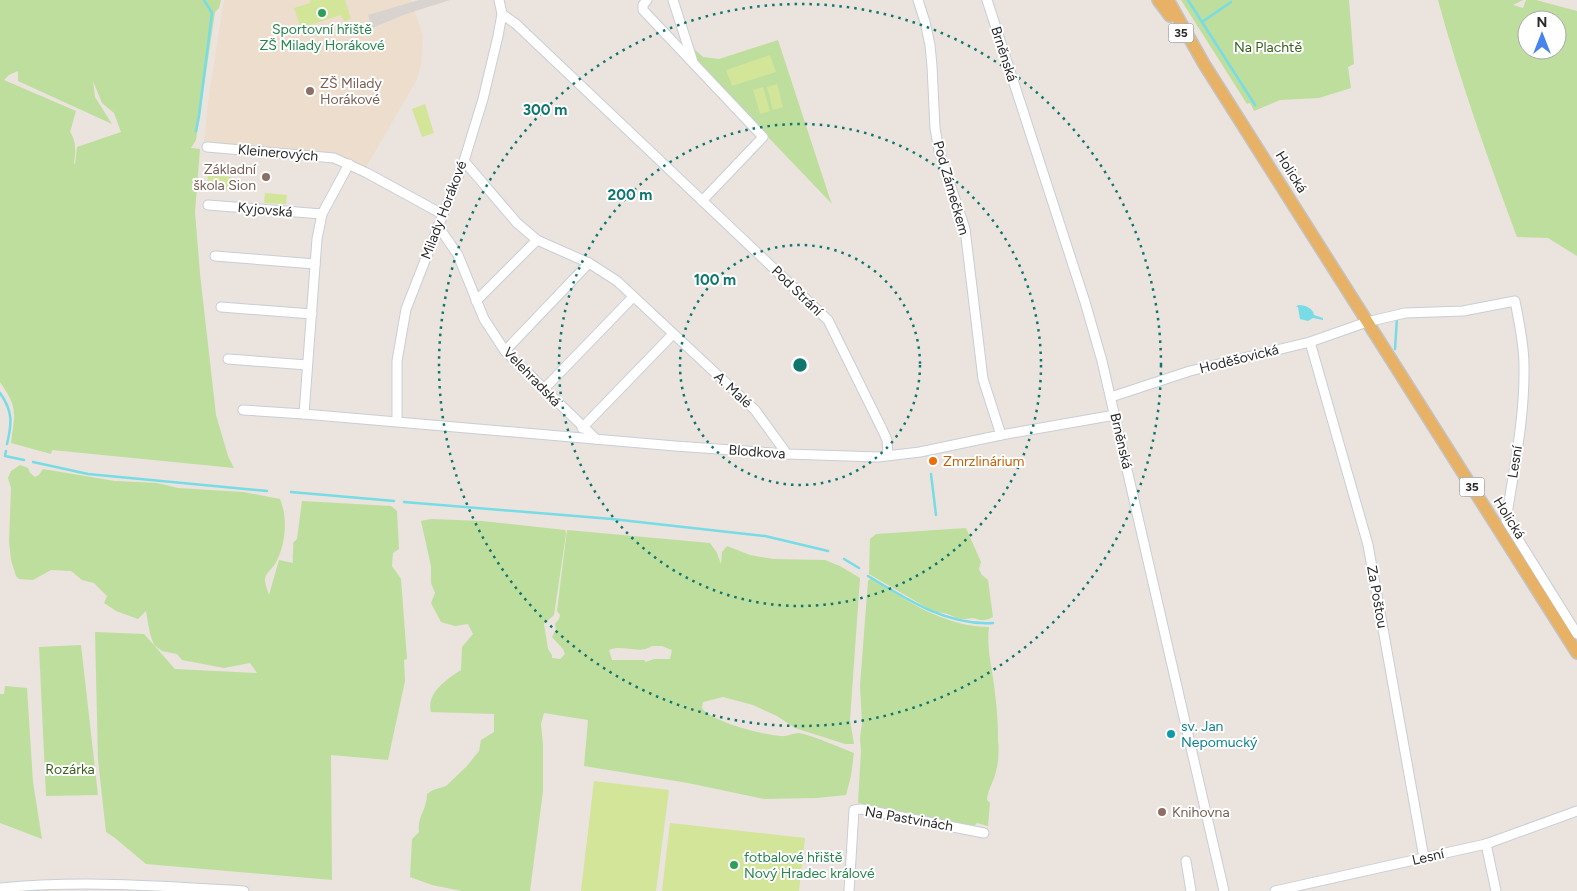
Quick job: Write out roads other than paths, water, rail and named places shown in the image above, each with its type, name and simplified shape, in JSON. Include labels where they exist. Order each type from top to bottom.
[{"type":"main road","name":"Holická","points":[[1158,0],[1204,64]]},
{"type":"main road","name":"Holická","points":[[1168,0],[1204,64],[1577,652]]},
{"type":"street","name":"Milady Horákové","points":[[397,421],[397,361],[406,310],[464,161],[483,99],[502,14],[500,0]]},
{"type":"street","points":[[647,0],[643,5],[644,10],[763,137],[702,201]]},
{"type":"street","points":[[673,0],[693,63]]},
{"type":"street","name":"Pod Zámečkem","points":[[918,0],[930,44],[935,128],[939,151],[965,229],[983,379],[1001,435]]},
{"type":"street","name":"Brněnská","points":[[987,0],[1084,298],[1111,397],[1224,891]]},
{"type":"street","name":"Pod Strání","points":[[502,14],[518,26],[828,320],[884,434],[888,455]]},
{"type":"street","name":"Kleinerových","points":[[207,147],[334,158],[349,164]]},
{"type":"street","name":"A. Malé","points":[[464,161],[517,223],[537,240],[589,263],[617,281],[755,410],[787,454]]},
{"type":"street","points":[[304,414],[315,264],[322,214],[349,164],[442,214]]},
{"type":"street","name":"Kyjovská","points":[[208,205],[322,214]]},
{"type":"street","name":"Velehradská","points":[[438,226],[458,255],[484,319],[505,351],[596,440]]},
{"type":"street","points":[[476,301],[537,240]]},
{"type":"street","points":[[215,256],[315,264]]},
{"type":"street","points":[[505,351],[589,263]]},
{"type":"street","points":[[544,389],[633,297]]},
{"type":"street","name":"Lesní","points":[[1367,322],[1405,313],[1463,310],[1515,301],[1524,363],[1523,391],[1519,442],[1506,520],[1577,634]]},
{"type":"street","points":[[221,307],[312,314]]},
{"type":"street","name":"Hoděšovická","points":[[1111,397],[1190,371],[1310,342],[1367,322]]},
{"type":"street","points":[[582,428],[673,334]]},
{"type":"street","name":"Za Poštou","points":[[1310,342],[1368,545],[1424,858]]},
{"type":"street","points":[[228,359],[307,365]]},
{"type":"street","points":[[243,410],[397,421]]},
{"type":"street","name":"Blodkova","points":[[397,421],[596,440],[787,454],[878,457],[920,452],[1001,435],[1115,415]]},
{"type":"street","name":"Na Pastvinách","points":[[849,891],[854,810],[861,809],[984,833]]},
{"type":"street","name":"Lesní","points":[[1275,891],[1486,844],[1577,811]]},
{"type":"street","points":[[1486,844],[1496,891]]},
{"type":"street","points":[[1186,861],[1191,891]]},
{"type":"street","points":[[0,888],[84,884],[244,891]]},
{"type":"water","points":[[1298,305],[1308,307],[1314,315],[1323,318],[1323,320],[1313,318],[1308,321],[1300,319],[1298,307],[1296,307]]},
{"type":"waterway","points":[[196,131],[212,13],[204,0]]},
{"type":"waterway","points":[[1188,0],[1255,105]]},
{"type":"waterway","points":[[1202,22],[1231,2]]},
{"type":"waterway","points":[[1395,349],[1397,318]]},
{"type":"waterway","points":[[0,393],[10,417],[7,444]]},
{"type":"waterway","points":[[6,451],[5,456],[24,460]]},
{"type":"waterway","points":[[33,462],[88,474],[267,491]]},
{"type":"waterway","points":[[931,474],[936,515]]},
{"type":"waterway","points":[[291,492],[394,501]]},
{"type":"waterway","points":[[404,502],[612,519],[765,536],[828,551]]},
{"type":"waterway","points":[[844,559],[859,568]]},
{"type":"waterway","points":[[868,576],[912,602],[943,616],[976,623],[993,623]]},
{"type":"place","name":"Sportovní hřiště ZŠ Milady Horákové","points":[[322,13]]},
{"type":"place","name":"ZŠ Milady Horákové","points":[[310,91]]},
{"type":"place","name":"Základní škola Sion","points":[[266,177]]},
{"type":"place","name":"Zmrzlinárium","points":[[933,461]]},
{"type":"place","name":"sv. Jan Nepomucký","points":[[1171,734]]},
{"type":"place","name":"Knihovna","points":[[1162,812]]},
{"type":"place","name":"fotbalové hřiště Nový Hradec králové","points":[[734,865]]},
{"type":"park label","name":"Na Plachtě","points":[[1268,47]]},
{"type":"park label","name":"Rozárka","points":[[70,769]]}]
